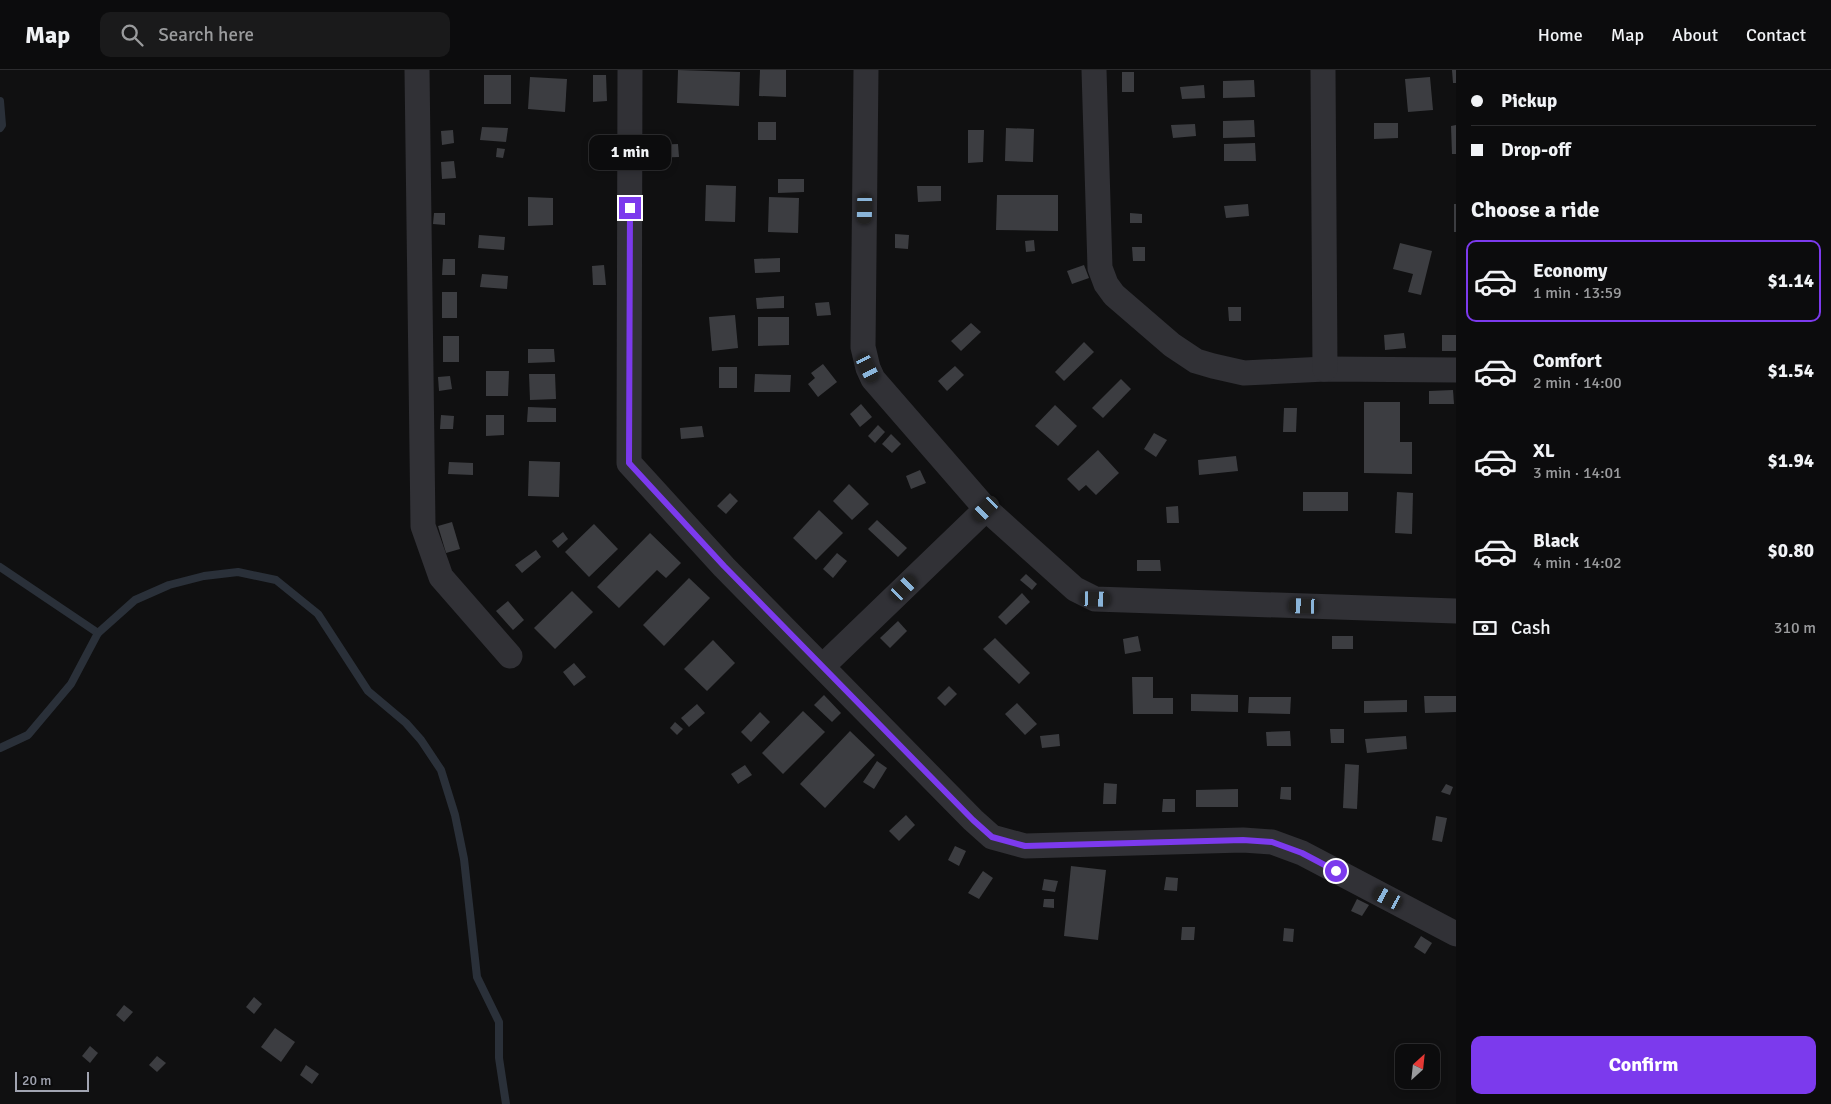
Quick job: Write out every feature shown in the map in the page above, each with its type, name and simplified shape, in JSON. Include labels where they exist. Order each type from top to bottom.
[{"type":"street","points":[[417,70],[423,526],[441,577],[510,656]]},
{"type":"street","points":[[630,70],[629,463],[724,566],[973,820],[992,837],[1025,846],[1243,840],[1272,842],[1302,853],[1456,934]]},
{"type":"street","points":[[866,70],[863,348],[865,359],[873,378],[986,509],[1075,589],[1096,599],[1456,612]]},
{"type":"street","points":[[1094,70],[1100,268],[1106,284],[1114,295],[1172,345],[1196,361],[1244,373],[1325,369],[1456,370]]},
{"type":"street","points":[[1323,70],[1325,369]]},
{"type":"street","points":[[823,666],[986,509]]},
{"type":"building","points":[[678,70],[740,72],[739,106],[677,103]]},
{"type":"building","points":[[760,70],[786,70],[786,97],[759,96]]},
{"type":"building","points":[[1452,70],[1456,70],[1456,83],[1453,83]]},
{"type":"building","points":[[1122,72],[1134,72],[1134,92],[1122,92]]},
{"type":"building","points":[[484,75],[511,75],[511,104],[484,104]]},
{"type":"building","points":[[593,75],[606,75],[607,101],[593,102]]},
{"type":"building","points":[[530,77],[567,79],[565,112],[528,109]]},
{"type":"building","points":[[1430,77],[1433,110],[1408,112],[1405,79]]},
{"type":"building","points":[[1254,80],[1255,97],[1223,98],[1223,81]]},
{"type":"building","points":[[1204,85],[1205,98],[1182,99],[1180,87]]},
{"type":"building","points":[[1254,120],[1255,137],[1223,138],[1223,121]]},
{"type":"building","points":[[758,122],[776,122],[776,140],[758,140]]},
{"type":"building","points":[[1374,123],[1398,123],[1398,138],[1374,139]]},
{"type":"building","points":[[1195,124],[1196,136],[1173,138],[1171,125]]},
{"type":"building","points":[[1456,125],[1456,154],[1452,154],[1451,126]]},
{"type":"building","points":[[482,127],[508,128],[506,142],[480,140]]},
{"type":"building","points":[[1006,128],[1034,129],[1033,162],[1005,161]]},
{"type":"building","points":[[453,130],[454,143],[442,145],[441,131]]},
{"type":"building","points":[[968,130],[984,130],[983,162],[968,163]]},
{"type":"building","points":[[1255,143],[1256,161],[1224,161],[1224,144]]},
{"type":"building","points":[[678,144],[679,157],[651,158],[651,145]]},
{"type":"building","points":[[497,148],[505,149],[503,158],[496,157]]},
{"type":"building","points":[[454,161],[456,178],[442,179],[441,162]]},
{"type":"building","points":[[778,179],[804,179],[804,192],[778,193]]},
{"type":"building","points":[[706,185],[736,186],[735,222],[705,221]]},
{"type":"building","points":[[917,186],[941,186],[941,201],[918,202]]},
{"type":"building","points":[[997,195],[1058,195],[1058,231],[996,230]]},
{"type":"building","points":[[528,197],[553,198],[553,225],[528,226]]},
{"type":"building","points":[[769,197],[799,198],[798,233],[768,232]]},
{"type":"building","points":[[1248,204],[1249,216],[1226,218],[1224,206]]},
{"type":"building","points":[[1454,204],[1456,204],[1456,232],[1454,232]]},
{"type":"building","points":[[434,213],[445,213],[445,225],[433,224]]},
{"type":"building","points":[[1130,213],[1142,214],[1142,223],[1130,223]]},
{"type":"building","points":[[895,234],[909,235],[908,249],[895,248]]},
{"type":"building","points":[[479,235],[505,237],[504,250],[478,248]]},
{"type":"building","points":[[1034,240],[1035,251],[1026,252],[1025,241]]},
{"type":"building","points":[[1400,243],[1432,251],[1421,295],[1408,292],[1413,274],[1393,269]]},
{"type":"building","points":[[1132,247],[1145,247],[1145,261],[1133,261]]},
{"type":"building","points":[[780,258],[780,272],[755,273],[754,259]]},
{"type":"building","points":[[443,259],[455,259],[455,275],[442,275]]},
{"type":"building","points":[[604,265],[606,285],[593,285],[592,266]]},
{"type":"building","points":[[1084,265],[1089,278],[1072,284],[1067,271]]},
{"type":"building","points":[[482,274],[508,276],[507,289],[480,287]]},
{"type":"building","points":[[442,292],[457,292],[457,318],[442,318]]},
{"type":"building","points":[[784,296],[784,308],[757,309],[756,298]]},
{"type":"building","points":[[829,302],[831,315],[817,316],[815,303]]},
{"type":"building","points":[[1228,307],[1241,307],[1241,321],[1229,321]]},
{"type":"building","points":[[735,315],[738,348],[712,351],[709,317]]},
{"type":"building","points":[[758,317],[789,317],[789,345],[758,346]]},
{"type":"building","points":[[971,323],[981,332],[961,351],[951,341]]},
{"type":"building","points":[[1404,333],[1406,348],[1385,350],[1384,335]]},
{"type":"building","points":[[1442,335],[1456,335],[1456,351],[1442,351]]},
{"type":"building","points":[[443,336],[459,336],[459,362],[443,362]]},
{"type":"building","points":[[1084,342],[1094,352],[1064,381],[1055,372]]},
{"type":"building","points":[[528,349],[554,349],[555,362],[528,363]]},
{"type":"building","points":[[823,364],[837,382],[818,397],[808,384],[815,378],[811,373]]},
{"type":"building","points":[[955,366],[964,375],[947,391],[938,381]]},
{"type":"building","points":[[719,367],[737,367],[737,388],[719,388]]},
{"type":"building","points":[[486,371],[509,371],[508,396],[486,396]]},
{"type":"building","points":[[529,374],[555,374],[556,399],[530,400]]},
{"type":"building","points":[[755,374],[791,375],[790,392],[754,392]]},
{"type":"building","points":[[450,376],[452,389],[439,391],[438,377]]},
{"type":"building","points":[[1121,379],[1131,389],[1103,418],[1092,408]]},
{"type":"building","points":[[1453,390],[1454,404],[1429,404],[1429,391]]},
{"type":"building","points":[[1364,402],[1400,402],[1400,442],[1412,442],[1412,474],[1364,473]]},
{"type":"building","points":[[861,404],[872,417],[860,427],[850,414]]},
{"type":"building","points":[[1055,405],[1077,426],[1058,446],[1035,426]]},
{"type":"building","points":[[528,407],[556,408],[556,422],[527,422]]},
{"type":"building","points":[[1284,408],[1297,408],[1296,432],[1283,432]]},
{"type":"building","points":[[441,415],[454,416],[453,429],[440,429]]},
{"type":"building","points":[[486,415],[504,415],[504,435],[486,436]]},
{"type":"building","points":[[878,425],[885,432],[875,443],[868,436]]},
{"type":"building","points":[[702,426],[704,437],[681,439],[680,428]]},
{"type":"building","points":[[1154,433],[1167,440],[1156,457],[1144,449]]},
{"type":"building","points":[[891,434],[901,444],[892,453],[882,444]]},
{"type":"building","points":[[1098,450],[1119,473],[1096,495],[1086,485],[1079,491],[1067,479]]},
{"type":"building","points":[[1236,456],[1238,471],[1199,475],[1198,460]]},
{"type":"building","points":[[529,461],[560,462],[559,497],[528,496]]},
{"type":"building","points":[[449,462],[473,463],[473,475],[448,474]]},
{"type":"building","points":[[920,470],[926,483],[911,489],[906,476]]},
{"type":"building","points":[[849,484],[869,504],[852,520],[833,501]]},
{"type":"building","points":[[1303,492],[1348,492],[1348,511],[1303,511]]},
{"type":"building","points":[[1397,492],[1413,493],[1412,534],[1395,533]]},
{"type":"building","points":[[730,493],[738,501],[726,514],[717,506]]},
{"type":"building","points":[[1178,506],[1179,523],[1167,523],[1166,507]]},
{"type":"building","points":[[819,510],[843,533],[816,560],[793,538]]},
{"type":"building","points":[[877,520],[907,548],[898,557],[868,529]]},
{"type":"building","points":[[452,522],[460,549],[446,553],[438,526]]},
{"type":"building","points":[[594,524],[618,549],[589,577],[565,552]]},
{"type":"building","points":[[563,532],[568,539],[558,548],[552,541]]},
{"type":"building","points":[[650,533],[681,563],[666,578],[657,570],[619,608],[597,587]]},
{"type":"building","points":[[536,550],[541,557],[522,573],[515,565]]},
{"type":"building","points":[[837,553],[847,561],[833,578],[823,569]]},
{"type":"building","points":[[1137,560],[1160,560],[1161,571],[1137,571]]},
{"type":"building","points":[[1026,574],[1037,584],[1032,590],[1020,580]]},
{"type":"building","points":[[689,578],[710,598],[664,646],[643,625]]},
{"type":"building","points":[[572,591],[593,612],[555,649],[534,628]]},
{"type":"building","points":[[1022,593],[1030,602],[1006,625],[998,617]]},
{"type":"building","points":[[508,601],[524,620],[513,630],[496,611]]},
{"type":"building","points":[[898,621],[907,631],[890,648],[880,638]]},
{"type":"building","points":[[1138,636],[1141,651],[1125,654],[1123,639]]},
{"type":"building","points":[[1332,636],[1353,636],[1353,649],[1332,649]]},
{"type":"building","points":[[995,638],[1030,673],[1019,684],[983,649]]},
{"type":"building","points":[[713,640],[735,663],[707,691],[684,669]]},
{"type":"building","points":[[574,663],[586,677],[574,686],[563,672]]},
{"type":"building","points":[[1132,677],[1153,677],[1153,698],[1173,698],[1173,714],[1133,714]]},
{"type":"building","points":[[949,686],[957,694],[945,706],[937,698]]},
{"type":"building","points":[[1191,694],[1238,695],[1238,712],[1191,711]]},
{"type":"building","points":[[824,695],[841,713],[832,722],[814,705]]},
{"type":"building","points":[[1424,696],[1456,696],[1456,712],[1425,713]]},
{"type":"building","points":[[1249,697],[1291,697],[1290,714],[1248,713]]},
{"type":"building","points":[[1407,700],[1407,712],[1364,713],[1364,701]]},
{"type":"building","points":[[1017,703],[1037,724],[1025,735],[1005,714]]},
{"type":"building","points":[[697,704],[705,713],[689,727],[681,718]]},
{"type":"building","points":[[803,711],[825,732],[783,774],[762,753]]},
{"type":"building","points":[[760,712],[770,722],[751,742],[741,732]]},
{"type":"building","points":[[675,722],[683,729],[677,735],[670,728]]},
{"type":"building","points":[[1330,729],[1344,729],[1344,743],[1331,743]]},
{"type":"building","points":[[850,731],[875,755],[825,808],[800,784]]},
{"type":"building","points":[[1290,731],[1291,746],[1267,746],[1266,732]]},
{"type":"building","points":[[1059,734],[1060,746],[1042,748],[1040,736]]},
{"type":"building","points":[[1406,736],[1407,749],[1367,753],[1365,739]]},
{"type":"building","points":[[877,761],[887,768],[874,789],[863,782]]},
{"type":"building","points":[[1345,764],[1359,765],[1357,809],[1343,808]]},
{"type":"building","points":[[745,765],[752,775],[738,784],[731,774]]},
{"type":"building","points":[[1104,783],[1117,784],[1116,804],[1103,804]]},
{"type":"building","points":[[1446,784],[1453,787],[1450,795],[1441,792]]},
{"type":"building","points":[[1281,787],[1291,787],[1291,800],[1280,799]]},
{"type":"building","points":[[1238,789],[1238,807],[1196,807],[1196,790]]},
{"type":"building","points":[[1163,799],[1175,799],[1175,812],[1162,812]]},
{"type":"building","points":[[906,815],[915,825],[899,841],[889,831]]},
{"type":"building","points":[[1436,816],[1447,818],[1442,842],[1432,840]]},
{"type":"building","points":[[955,846],[966,851],[959,866],[948,860]]},
{"type":"building","points":[[1071,866],[1106,870],[1098,940],[1064,936]]},
{"type":"building","points":[[983,871],[993,878],[979,899],[968,893]]},
{"type":"building","points":[[1166,877],[1178,878],[1177,891],[1164,890]]},
{"type":"building","points":[[1044,879],[1058,881],[1055,892],[1042,890]]},
{"type":"building","points":[[1044,899],[1054,899],[1054,908],[1043,907]]},
{"type":"building","points":[[1357,899],[1369,905],[1362,916],[1351,911]]},
{"type":"building","points":[[1182,927],[1195,927],[1194,940],[1181,940]]},
{"type":"building","points":[[1284,928],[1294,929],[1293,942],[1283,941]]},
{"type":"building","points":[[1421,936],[1432,943],[1425,954],[1414,947]]},
{"type":"building","points":[[254,997],[262,1004],[254,1014],[246,1007]]},
{"type":"building","points":[[124,1005],[133,1012],[124,1022],[116,1015]]},
{"type":"building","points":[[275,1028],[295,1042],[281,1062],[261,1047]]},
{"type":"building","points":[[90,1046],[98,1053],[90,1063],[82,1056]]},
{"type":"building","points":[[157,1056],[166,1063],[157,1072],[149,1065]]},
{"type":"building","points":[[306,1065],[319,1074],[312,1084],[300,1075]]},
{"type":"waterway","points":[[0,101],[2,125],[0,128]]},
{"type":"waterway","points":[[0,567],[98,633]]},
{"type":"waterway","points":[[0,748],[28,735],[71,684],[98,633],[135,600],[169,585],[204,576],[238,572],[276,580],[318,614],[368,691],[406,723],[421,740],[441,770],[455,815],[464,859],[477,977],[499,1022],[499,1058],[506,1104]]},
{"type":"route","points":[[630,208],[629,463],[724,566],[973,820],[992,837],[1025,846],[1243,840],[1272,842],[1302,853],[1336,871]]}]
